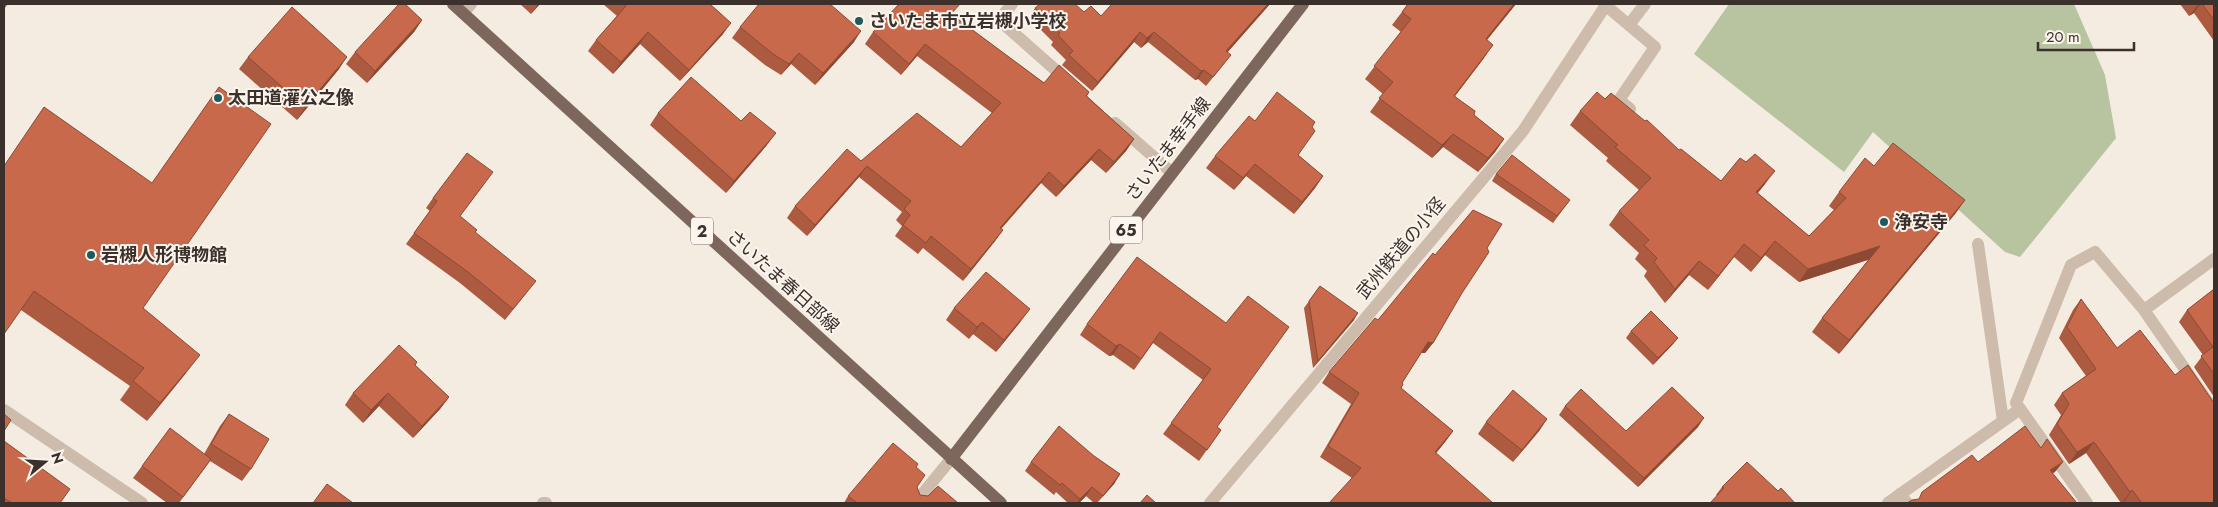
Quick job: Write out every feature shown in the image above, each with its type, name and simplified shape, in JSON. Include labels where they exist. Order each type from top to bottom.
[{"type":"main road","name":"さいたま幸手線","points":[[951,458],[1303,4]]},
{"type":"main road","name":"さいたま春日部線","points":[[462,7],[1001,503]]},
{"type":"street","points":[[1012,4],[999,20],[1078,90]]},
{"type":"street","points":[[1605,4],[1655,47],[1619,100],[1640,118]]},
{"type":"street","name":"武州鉄道の小径","points":[[1210,503],[1523,130],[1605,4]]},
{"type":"street","points":[[1629,25],[1645,4]]},
{"type":"street","points":[[1106,115],[1171,172]]},
{"type":"street","points":[[1978,244],[2003,421]]},
{"type":"street","points":[[2087,503],[2016,403],[2071,265],[2095,252],[2144,310],[2214,411]]},
{"type":"street","points":[[2144,310],[2214,259]]},
{"type":"street","points":[[1888,503],[1904,499],[2020,409]]},
{"type":"street","points":[[4,410],[142,503]]},
{"type":"street","points":[[915,503],[951,458]]},
{"type":"green space","points":[[1729,4],[2074,4],[2105,75],[2116,138],[2020,257],[2005,252],[1873,132],[1844,172],[1694,54]]},
{"type":"building","points":[[399,4],[405,4],[422,20],[375,71],[355,52]]},
{"type":"building","points":[[624,4],[710,4],[731,23],[689,70],[648,32],[621,62],[596,40],[626,6]]},
{"type":"building","points":[[759,4],[830,4],[861,31],[823,73],[799,53],[789,64],[773,54],[740,27]]},
{"type":"building","points":[[899,4],[960,4],[951,14],[1044,83],[1059,65],[1089,92],[1086,96],[1134,139],[1114,162],[1099,149],[1064,186],[1049,172],[1000,228],[1003,230],[971,269],[931,236],[926,243],[903,225],[910,215],[904,209],[911,201],[867,166],[815,225],[795,206],[847,149],[861,161],[917,113],[961,147],[1001,103],[925,44],[909,64],[873,32]]},
{"type":"building","points":[[1040,4],[1075,4],[1084,12],[1091,6],[1101,16],[1112,4],[1268,4],[1226,51],[1231,55],[1213,77],[1204,70],[1201,71],[1154,32],[1147,38],[1140,32],[1098,82],[1069,55],[1073,51],[1058,35],[1060,33],[1035,8]]},
{"type":"building","points":[[1408,4],[1514,4],[1486,39],[1493,45],[1454,96],[1475,111],[1474,115],[1504,139],[1488,158],[1453,134],[1442,145],[1379,98],[1393,82],[1374,66],[1411,19],[1402,12]]},
{"type":"building","points":[[2202,4],[2214,4],[2214,20]]},
{"type":"building","points":[[292,7],[347,57],[305,107],[248,57]]},
{"type":"building","points":[[691,77],[741,121],[750,112],[776,133],[734,181],[658,113]]},
{"type":"building","name":"岩槻人形博物館","points":[[219,87],[271,124],[143,308],[200,355],[160,403],[133,381],[144,368],[34,291],[4,334],[4,166],[44,107],[152,183]]},
{"type":"building","points":[[1277,92],[1315,122],[1312,127],[1315,131],[1298,155],[1323,176],[1302,202],[1255,164],[1243,178],[1215,156],[1249,116],[1255,121]]},
{"type":"building","points":[[1597,92],[1605,99],[1611,93],[1645,121],[1647,120],[1679,150],[1681,149],[1721,181],[1740,158],[1746,162],[1755,154],[1775,171],[1756,192],[1809,236],[1846,198],[1839,192],[1865,158],[1874,166],[1893,143],[1965,200],[1849,340],[1822,318],[1880,246],[1808,269],[1775,241],[1761,258],[1744,244],[1718,276],[1699,261],[1675,289],[1654,262],[1657,258],[1644,245],[1649,240],[1619,211],[1651,178],[1615,147],[1618,145],[1580,111]]},
{"type":"building","points":[[467,153],[493,172],[460,216],[477,230],[475,232],[536,281],[513,309],[468,272],[414,233],[437,201],[433,198]]},
{"type":"building","points":[[1512,155],[1570,200],[1557,216],[1496,174]]},
{"type":"building","points":[[1473,210],[1502,224],[1487,248],[1489,252],[1462,293],[1433,343],[1428,342],[1402,383],[1401,388],[1453,431],[1435,452],[1493,503],[1329,503],[1361,468],[1328,446],[1359,393],[1329,372],[1375,318],[1378,320],[1433,253],[1435,255]]},
{"type":"building","points":[[1137,257],[1226,323],[1248,296],[1289,327],[1217,427],[1221,430],[1207,450],[1171,423],[1211,369],[1160,332],[1141,359],[1120,344],[1116,346],[1087,324]]},
{"type":"building","points":[[986,272],[1030,309],[1004,340],[982,322],[977,327],[954,308]]},
{"type":"building","points":[[1320,286],[1358,313],[1318,361],[1309,301]]},
{"type":"building","points":[[2214,289],[2214,374],[2201,356],[2213,347],[2187,310]]},
{"type":"building","points":[[2081,299],[2117,348],[2140,330],[2175,375],[2188,365],[2214,403],[2214,503],[2142,503],[2132,490],[2130,492],[2094,442],[2077,452],[2057,424],[2069,404],[2062,393],[2096,369],[2067,327]]},
{"type":"building","points":[[1651,311],[1678,338],[1658,358],[1631,331]]},
{"type":"building","points":[[399,345],[417,362],[415,365],[449,397],[422,426],[388,393],[371,410],[353,393]]},
{"type":"building","points":[[1672,387],[1704,418],[1644,478],[1565,406],[1581,389],[1626,431]]},
{"type":"building","points":[[1513,390],[1547,419],[1522,450],[1486,422]]},
{"type":"building","points":[[4,414],[11,420],[4,431]]},
{"type":"building","points":[[229,414],[269,439],[251,469],[211,444]]},
{"type":"building","points":[[1059,426],[1094,456],[1120,474],[1103,496],[1092,487],[1080,499],[1062,483],[1060,485],[1031,462]]},
{"type":"building","points":[[2025,426],[2041,448],[2047,439],[2063,462],[2050,470],[2077,503],[1907,503],[1919,499],[1922,492],[1972,455],[1978,462]]},
{"type":"building","points":[[170,428],[211,459],[183,497],[142,466]]},
{"type":"building","points":[[4,441],[70,489],[60,503],[12,503],[4,498]]},
{"type":"building","points":[[893,443],[918,464],[916,467],[925,475],[917,487],[920,495],[928,496],[938,486],[958,503],[857,503],[848,496]]},
{"type":"building","points":[[1747,462],[1778,491],[1781,488],[1795,503],[1710,503],[1724,488],[1722,487]]},
{"type":"building","points":[[327,484],[353,503],[313,503]]},
{"type":"building","points":[[1147,495],[1156,503],[1140,503]]},
{"type":"place","name":"さいたま市立岩槻小学校","points":[[859,21]]},
{"type":"place","name":"太田道灌公之像","points":[[218,98]]},
{"type":"place","name":"浄安寺","points":[[1884,222]]},
{"type":"place","name":"岩槻人形博物館","points":[[91,255]]}]
